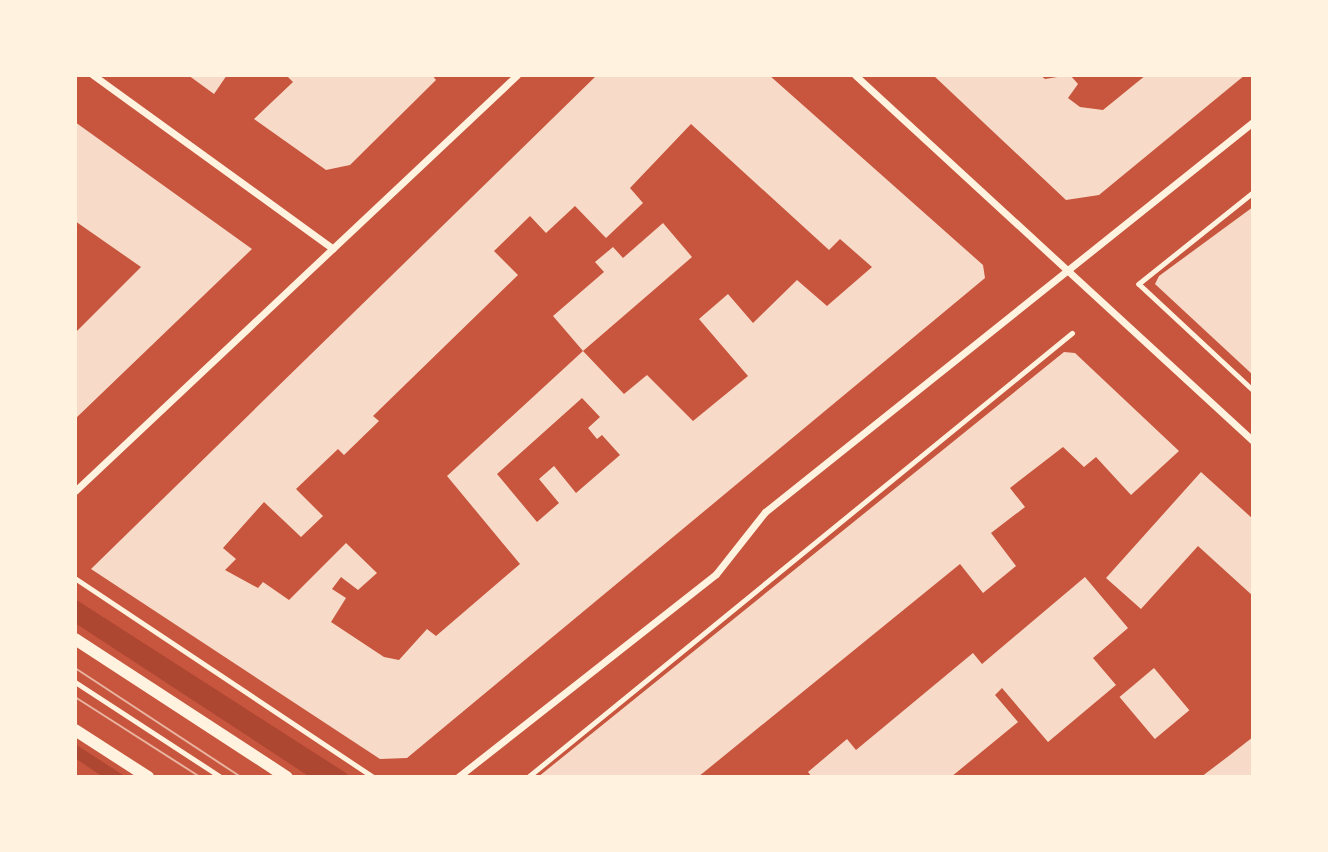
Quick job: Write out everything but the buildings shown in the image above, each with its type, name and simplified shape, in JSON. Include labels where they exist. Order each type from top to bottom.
[{"type":"street","points":[[93,75],[333,249]]},
{"type":"street","points":[[75,491],[517,75]]},
{"type":"street","points":[[855,75],[1253,441]]},
{"type":"street","points":[[458,777],[716,574],[765,512],[1253,122]]},
{"type":"street","points":[[75,639],[286,777]]},
{"type":"street","points":[[75,730],[148,777]]},
{"type":"lane","points":[[75,677],[93,693]]},
{"type":"lane","points":[[75,682],[220,777]]},
{"type":"path","points":[[1253,193],[1139,284],[1253,390]]},
{"type":"path","points":[[528,777],[1072,334]]},
{"type":"path","points":[[75,578],[373,777]]},
{"type":"shaded area","points":[[75,599],[349,777],[310,777],[75,623]]},
{"type":"shaded area","points":[[75,744],[126,777],[103,777],[75,758]]},
{"type":"tram line","points":[[75,668],[241,777]]},
{"type":"tram line","points":[[75,697],[200,777]]}]
